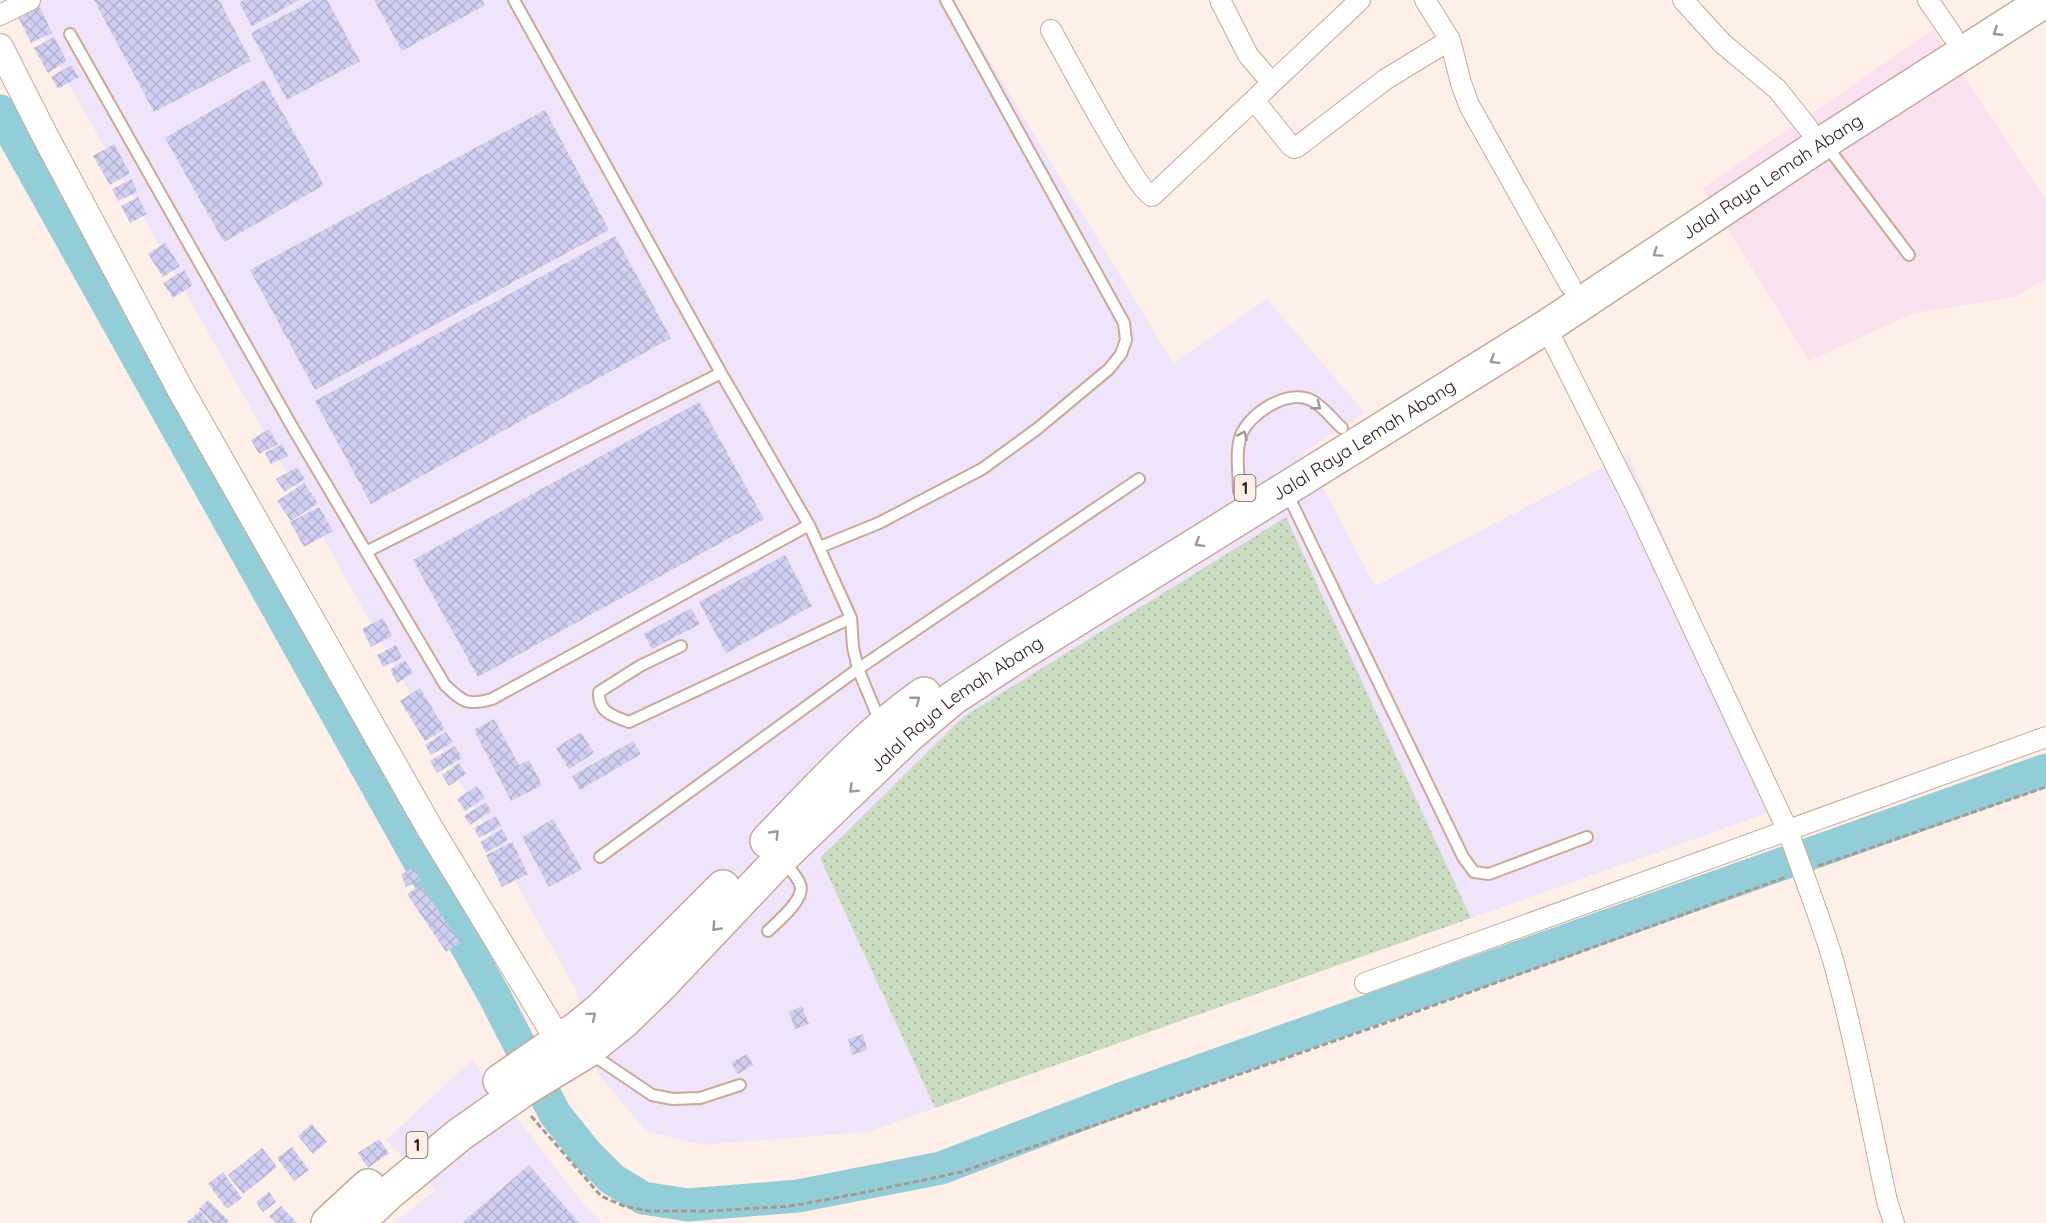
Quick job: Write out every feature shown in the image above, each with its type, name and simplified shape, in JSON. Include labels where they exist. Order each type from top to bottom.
[{"type":"highway","name":"Jalal Raya Lemah Abang","points":[[562,1053],[623,1022],[661,986],[782,857],[908,736],[953,698],[1546,327],[1952,35],[2005,0]]},
{"type":"highway","name":"Jalal Raya Lemah Abang","points":[[562,1053],[601,1009],[834,773],[882,728],[921,696],[977,657],[1239,491],[1570,285],[1816,135],[2046,0]]},
{"type":"highway","name":"1","points":[[357,1223],[459,1135],[523,1093],[562,1053]]},
{"type":"highway","name":"1","points":[[328,1223],[387,1169],[435,1130],[523,1093]]},
{"type":"street","points":[[0,15],[30,0]]},
{"type":"street","points":[[1220,0],[1248,55],[1272,83]]},
{"type":"street","points":[[1051,30],[1130,169],[1150,196],[1172,179],[1360,0]]},
{"type":"street","points":[[1425,0],[1450,40],[1469,105],[1570,285]]},
{"type":"street","points":[[1683,0],[1722,43],[1777,88],[1816,135]]},
{"type":"street","points":[[1928,0],[1952,35]]},
{"type":"street","points":[[1254,100],[1290,145],[1294,148],[1298,147],[1386,79],[1450,40]]},
{"type":"street","points":[[0,47],[186,399],[429,827],[562,1053]]},
{"type":"street","points":[[1546,327],[1634,502],[1797,853],[1850,1026],[1887,1201],[1894,1223]]},
{"type":"street","points":[[1365,983],[1797,853],[2046,737]]},
{"type":"lane","points":[[514,0],[721,373],[809,525],[851,618],[858,669],[882,728]]},
{"type":"lane","points":[[820,547],[879,523],[982,470],[1094,383],[1121,354],[1126,340],[1124,323],[946,0]]},
{"type":"lane","points":[[70,34],[288,420],[445,685],[462,701],[476,703],[492,699],[809,525]]},
{"type":"lane","points":[[1816,135],[1909,255]]},
{"type":"lane","points":[[366,552],[721,373]]},
{"type":"lane","points":[[1239,491],[1238,448],[1242,435],[1250,421],[1267,407],[1286,399],[1300,397],[1312,401],[1342,428]]},
{"type":"lane","points":[[600,857],[858,669],[1139,479]]},
{"type":"lane","points":[[1285,490],[1463,857],[1474,872],[1489,874],[1587,837]]},
{"type":"lane","points":[[681,646],[640,666],[599,692],[598,700],[608,715],[629,722],[851,618]]},
{"type":"lane","points":[[768,931],[798,900],[801,893],[800,884],[782,857]]},
{"type":"lane","points":[[562,1053],[652,1095],[673,1099],[700,1098],[740,1085]]},
{"type":"path","points":[[523,1093],[601,1196],[624,1206],[649,1211],[712,1211],[791,1206],[867,1192],[961,1172],[1380,1025],[1797,853],[2046,787]]},
{"type":"shaded area","points":[[35,0],[953,0],[1173,363],[1267,299],[1365,413],[1304,452],[1375,586],[1628,454],[1779,809],[1471,918],[1286,518],[820,858],[935,1108],[867,1132],[702,1145],[646,1131],[597,1072],[575,988],[25,5]]},
{"type":"shaded area","points":[[1933,30],[2046,200],[2046,279],[2014,297],[1914,313],[1809,361],[1703,188]]},
{"type":"shaded area","points":[[472,1060],[585,1206],[602,1223],[394,1223],[436,1190],[386,1140]]},
{"type":"green space","points":[[1286,517],[1471,918],[935,1108],[820,858],[963,717]]},
{"type":"building","points":[[94,0],[219,0],[251,61],[154,112]]},
{"type":"building","points":[[244,0],[299,0],[252,26],[239,3]]},
{"type":"building","points":[[313,0],[327,0],[360,61],[287,100],[251,33]]},
{"type":"building","points":[[374,0],[482,0],[485,5],[402,51]]},
{"type":"building","points":[[39,5],[52,33],[31,43],[17,15]]},
{"type":"building","points":[[54,37],[67,61],[48,73],[34,48]]},
{"type":"building","points":[[71,65],[79,77],[58,89],[51,77]]},
{"type":"building","points":[[264,80],[324,185],[224,242],[165,138]]},
{"type":"building","points":[[545,110],[609,230],[315,390],[250,270]]},
{"type":"building","points":[[114,144],[130,173],[110,185],[93,156]]},
{"type":"building","points":[[132,179],[137,192],[118,201],[112,189]]},
{"type":"building","points":[[138,197],[147,214],[130,223],[121,206]]},
{"type":"building","points":[[615,236],[671,338],[371,504],[315,401]]},
{"type":"building","points":[[165,243],[180,266],[163,277],[148,254]]},
{"type":"building","points":[[184,270],[193,285],[173,298],[163,283]]},
{"type":"building","points":[[699,402],[764,519],[478,677],[413,560]]},
{"type":"building","points":[[269,429],[278,444],[259,454],[251,440]]},
{"type":"building","points":[[282,444],[288,456],[271,464],[265,453]]},
{"type":"building","points":[[297,467],[305,479],[284,492],[276,479]]},
{"type":"building","points":[[304,483],[318,503],[291,521],[277,501]]},
{"type":"building","points":[[319,507],[333,531],[304,547],[290,522]]},
{"type":"building","points":[[785,555],[812,606],[726,653],[699,602]]},
{"type":"building","points":[[691,608],[700,624],[652,649],[644,634]]},
{"type":"building","points":[[383,618],[392,636],[371,647],[362,629]]},
{"type":"building","points":[[396,645],[402,658],[383,667],[377,655]]},
{"type":"building","points":[[405,660],[413,673],[397,683],[390,670]]},
{"type":"building","points":[[420,688],[445,729],[425,741],[400,701]]},
{"type":"building","points":[[494,719],[519,765],[529,760],[542,785],[511,801],[474,730]]},
{"type":"building","points":[[446,732],[453,742],[431,755],[425,745]]},
{"type":"building","points":[[581,732],[594,753],[569,769],[556,748]]},
{"type":"building","points":[[633,741],[641,754],[580,790],[572,776]]},
{"type":"building","points":[[455,746],[462,758],[437,773],[430,761]]},
{"type":"building","points":[[459,763],[466,774],[449,786],[442,775]]},
{"type":"building","points":[[477,786],[485,798],[465,811],[457,799]]},
{"type":"building","points":[[486,802],[491,811],[470,825],[464,816]]},
{"type":"building","points":[[496,816],[501,826],[479,838],[474,828]]},
{"type":"building","points":[[553,819],[582,869],[549,887],[522,837]]},
{"type":"building","points":[[502,829],[508,840],[486,853],[480,842]]},
{"type":"building","points":[[512,842],[528,874],[502,887],[486,855]]},
{"type":"building","points":[[415,868],[421,880],[406,887],[401,874]]},
{"type":"building","points":[[421,885],[460,943],[446,952],[407,894]]},
{"type":"building","points":[[802,1006],[809,1024],[795,1029],[789,1012]]},
{"type":"building","points":[[863,1034],[867,1050],[852,1055],[848,1039]]},
{"type":"building","points":[[747,1054],[753,1065],[738,1074],[731,1063]]},
{"type":"building","points":[[312,1124],[327,1142],[313,1154],[298,1136]]},
{"type":"building","points":[[379,1139],[389,1153],[368,1168],[358,1153]]},
{"type":"building","points":[[292,1147],[309,1170],[294,1181],[277,1158]]},
{"type":"building","points":[[262,1148],[277,1167],[243,1194],[228,1175]]},
{"type":"building","points":[[529,1165],[579,1223],[462,1223]]},
{"type":"building","points":[[223,1172],[242,1198],[227,1209],[208,1184]]},
{"type":"building","points":[[269,1192],[276,1202],[263,1212],[256,1202]]},
{"type":"building","points":[[208,1200],[229,1221],[227,1223],[212,1223],[199,1209]]},
{"type":"building","points":[[281,1206],[297,1223],[276,1223],[269,1216]]},
{"type":"building","points":[[200,1211],[210,1223],[186,1223]]},
{"type":"waterway","points":[[0,111],[495,997],[555,1114],[587,1154],[612,1179],[643,1198],[688,1205],[798,1196],[941,1168],[1129,1096],[2046,770]]}]
